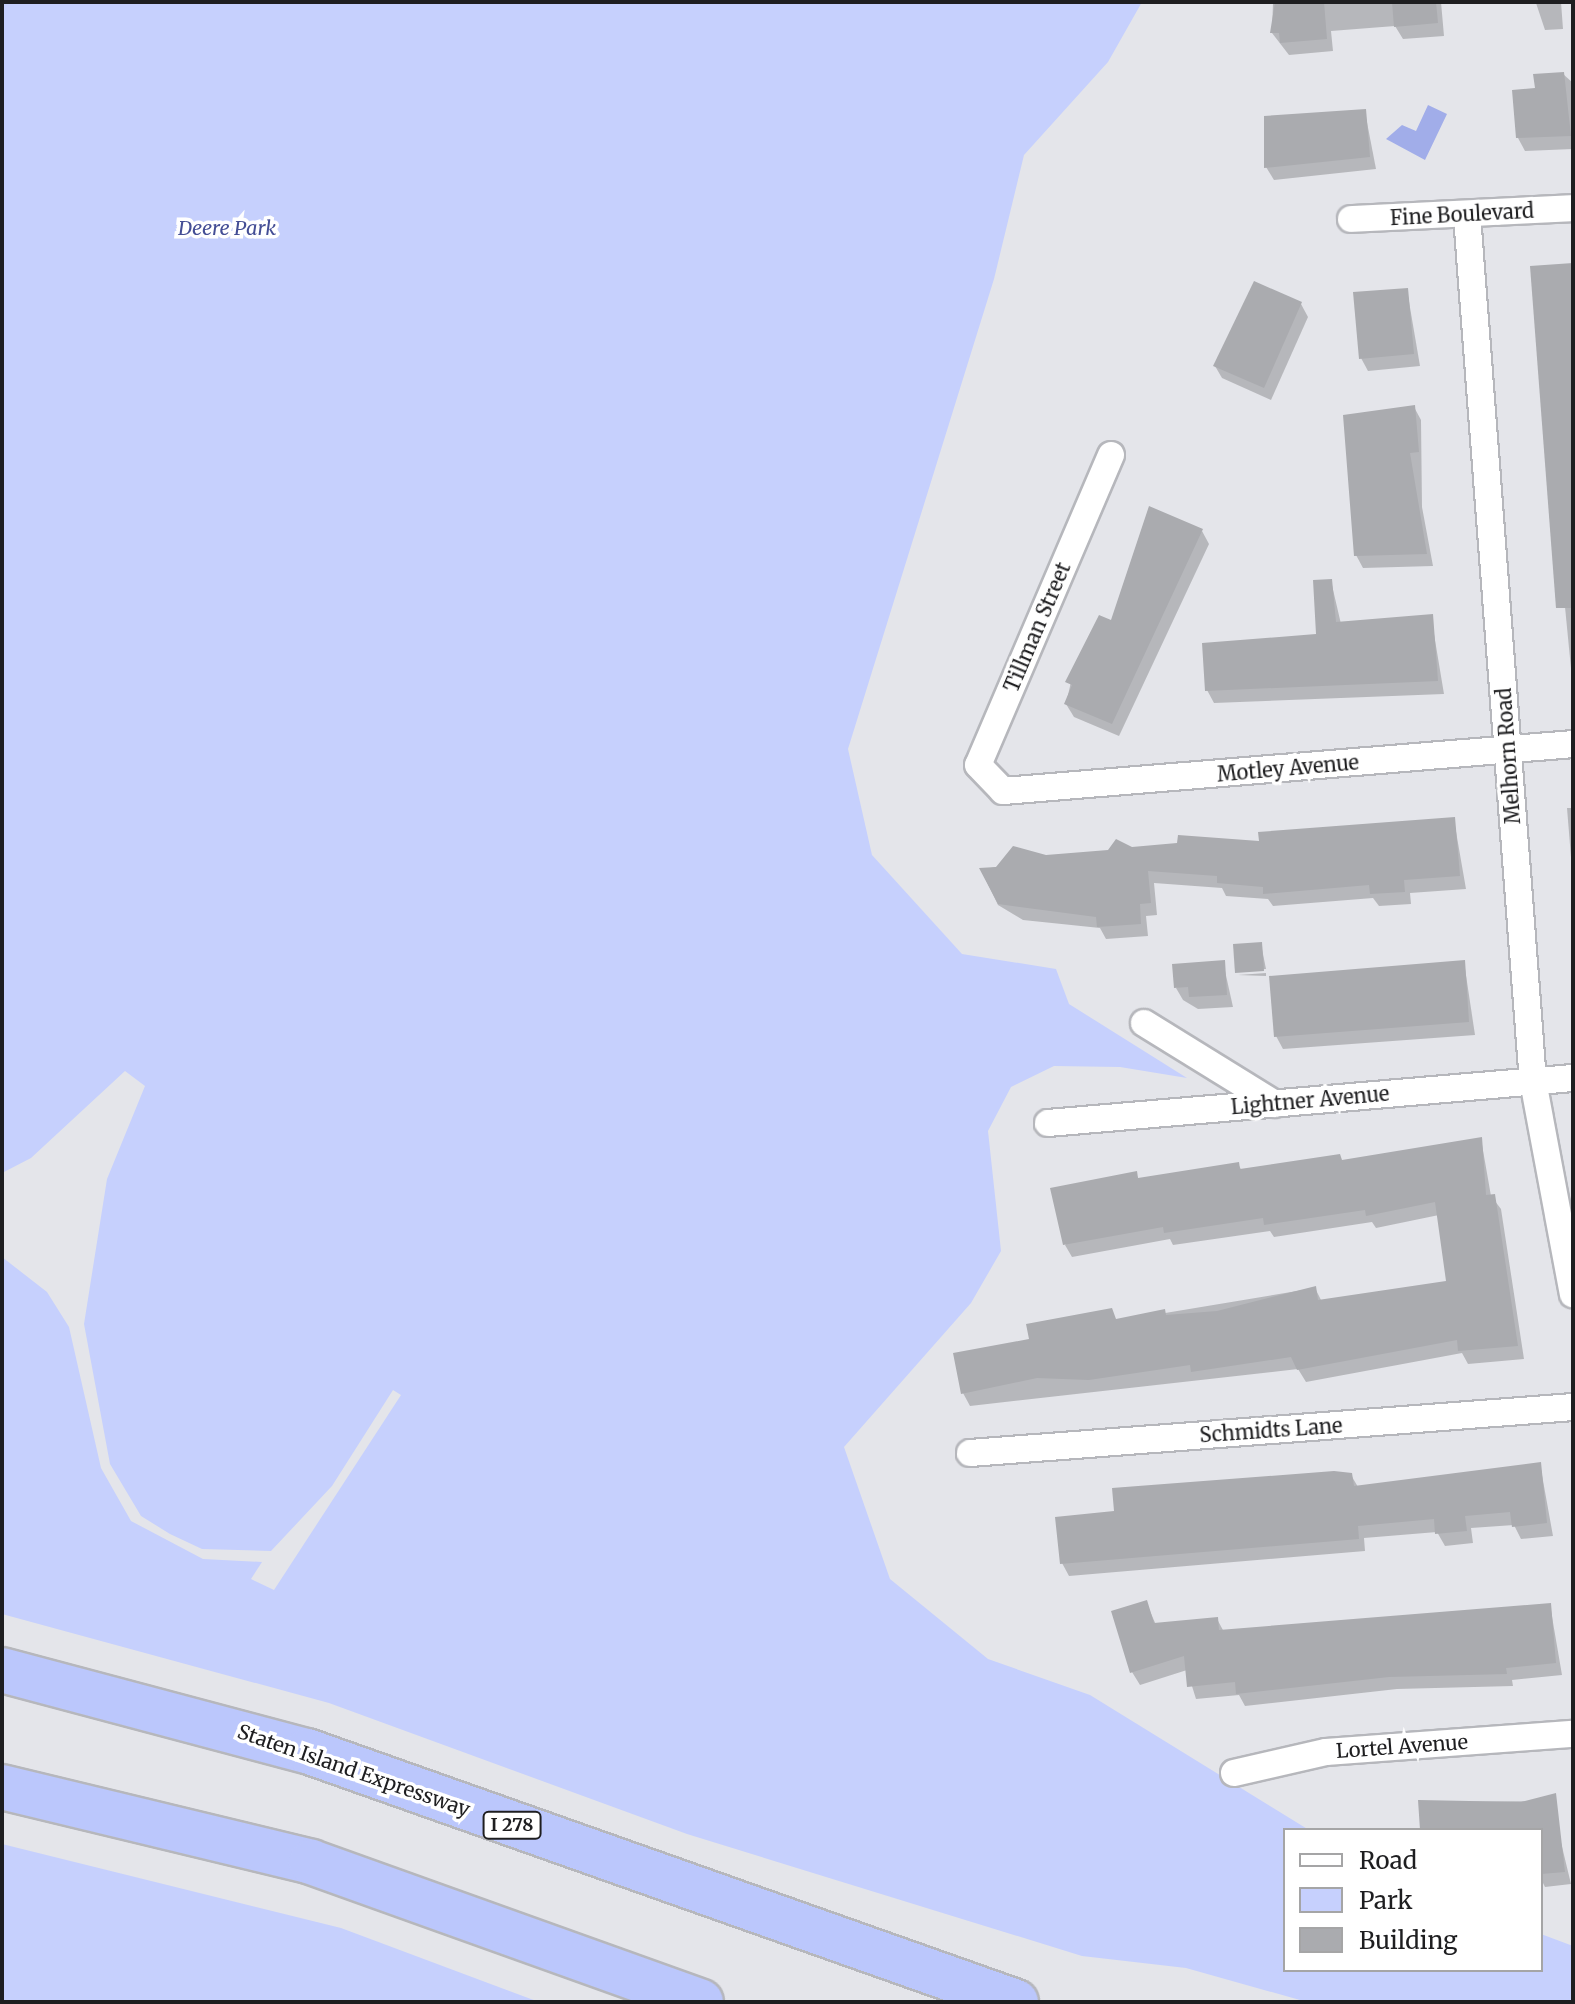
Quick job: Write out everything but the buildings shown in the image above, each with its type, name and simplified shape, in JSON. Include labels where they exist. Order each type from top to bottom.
[{"type":"highway","name":"Staten Island Expressway","points":[[2,1670],[307,1751],[1016,2002]]},
{"type":"highway","points":[[2,1787],[361,1877],[699,2002]]},
{"type":"street","name":"Fine Boulevard","points":[[1351,219],[1467,216],[1573,208]]},
{"type":"street","name":"Melhorn Road","points":[[1467,216],[1533,1081],[1573,1294]]},
{"type":"street","name":"Tillman Street","points":[[1003,791],[978,765],[1111,455]]},
{"type":"street","name":"Motley Avenue","points":[[1003,791],[1573,744]]},
{"type":"street","points":[[1144,1023],[1275,1104]]},
{"type":"street","name":"Lightner Avenue","points":[[1048,1123],[1573,1078]]},
{"type":"street","name":"Schmidts Lane","points":[[970,1453],[1573,1407]]},
{"type":"street","name":"Lortel Avenue","points":[[1234,1773],[1326,1752],[1573,1734]]},
{"type":"green space","name":"Deere Park","points":[[2,2],[1142,2],[1108,62],[1024,155],[994,279],[848,749],[872,855],[962,954],[1056,969],[1069,1004],[1187,1078],[1120,1067],[1054,1066],[1011,1087],[988,1131],[1001,1251],[971,1303],[844,1447],[890,1579],[988,1659],[1090,1695],[1306,1828],[1283,1828],[1283,1972],[1543,1972],[1543,1935],[1573,1946],[1573,2002],[1307,2002],[1186,1968],[1082,1956],[687,1834],[329,1703],[2,1614],[2,1257],[47,1292],[69,1327],[101,1468],[131,1521],[203,1559],[262,1562],[251,1579],[274,1590],[401,1395],[393,1390],[332,1486],[271,1551],[202,1549],[170,1534],[141,1516],[110,1464],[84,1324],[107,1179],[145,1086],[125,1071],[31,1158],[2,1173]]},
{"type":"green space","points":[[2,1844],[341,1928],[539,2002],[2,2002]]},
{"type":"shaded area","points":[[1428,105],[1447,114],[1425,160],[1386,139],[1402,125],[1416,131]]}]
